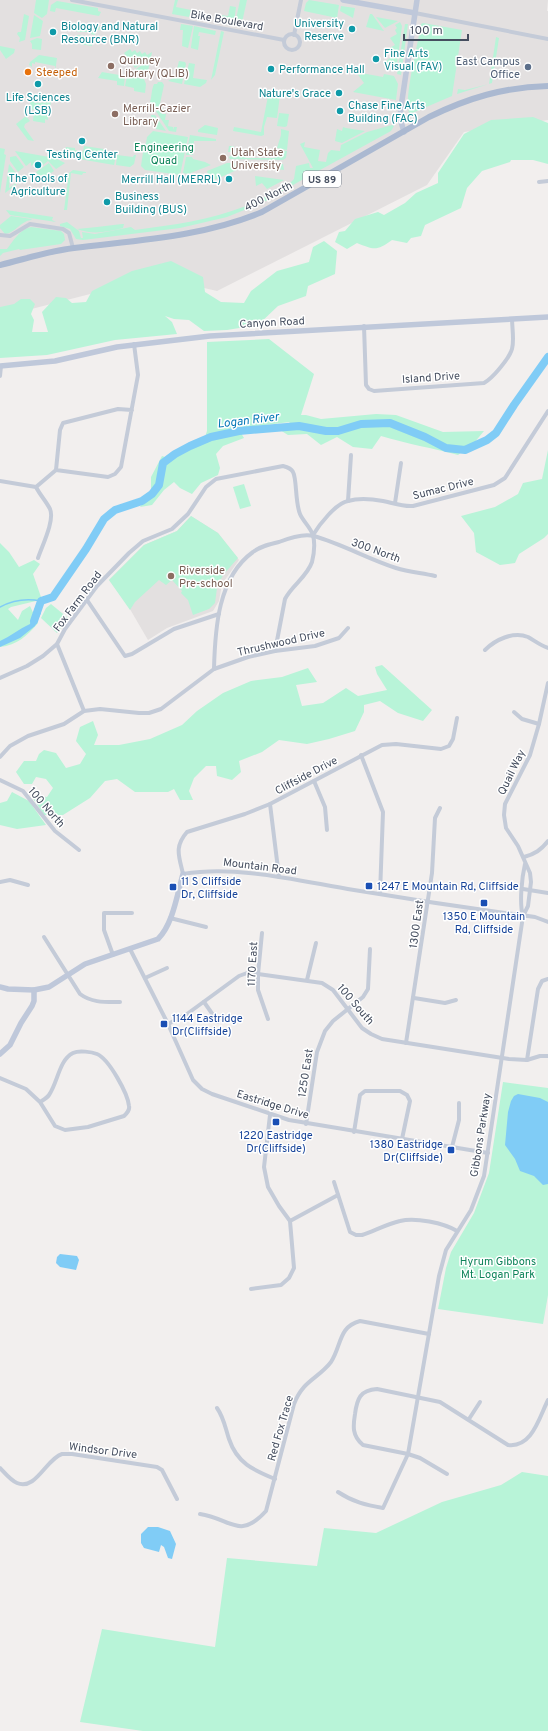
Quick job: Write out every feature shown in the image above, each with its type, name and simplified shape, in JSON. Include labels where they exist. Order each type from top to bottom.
[{"type":"main road","name":"400 North","points":[[0,265],[73,248],[168,237],[238,222],[262,212],[429,117],[457,103],[506,90],[548,86]]},
{"type":"street","name":"Bike Boulevard","points":[[72,0],[284,40]]},
{"type":"street","points":[[294,35],[301,0]]},
{"type":"street","points":[[343,0],[548,39]]},
{"type":"street","points":[[404,132],[400,121],[401,107],[417,0]]},
{"type":"street","points":[[289,35],[294,35],[298,37],[300,42],[299,46],[296,50],[287,49],[284,45],[284,40],[289,35]]},
{"type":"street","points":[[539,182],[548,181]]},
{"type":"street","points":[[0,235],[10,236],[30,224],[63,229],[69,234],[73,248]]},
{"type":"street","name":"Canyon Road","points":[[1,366],[54,361],[134,344],[210,336],[364,326],[548,317]]},
{"type":"street","name":"Island Drive","points":[[364,326],[366,385],[369,389],[374,390],[484,383],[490,380],[511,355],[513,348],[512,319]]},
{"type":"street","points":[[56,470],[108,477],[116,474],[121,467],[138,375],[134,344]]},
{"type":"street","points":[[0,376],[1,366]]},
{"type":"street","points":[[36,487],[56,470],[60,430],[63,424],[118,409],[132,410]]},
{"type":"street","name":"Sumac Drive","points":[[348,501],[376,500],[404,506],[413,506],[494,485],[505,478],[548,411]]},
{"type":"street","points":[[275,651],[288,593],[307,571],[312,562],[314,548],[313,535],[320,523],[342,503],[348,501],[350,455]]},
{"type":"street","points":[[395,503],[401,463]]},
{"type":"street","name":"Fox Farm Road","points":[[57,644],[65,629],[97,586],[129,553],[144,541],[172,529],[188,514],[206,487],[216,479],[283,466],[289,468],[294,472],[295,498],[300,514],[313,535]]},
{"type":"street","points":[[0,481],[36,487],[50,508],[52,514],[38,558]]},
{"type":"street","points":[[214,668],[219,614],[224,593],[231,576],[254,551],[264,546],[295,536],[313,535]]},
{"type":"street","name":"300 North","points":[[313,535],[397,568],[435,576]]},
{"type":"street","points":[[87,600],[125,656],[132,654],[174,629],[219,614]]},
{"type":"street","name":"Thrushwood Drive","points":[[0,757],[10,746],[28,736],[64,724],[84,711],[100,709],[139,714],[149,713],[161,709],[214,668],[248,657],[275,651],[315,646],[339,638],[348,628]]},
{"type":"street","points":[[485,650],[492,642],[513,635],[521,635],[529,638],[540,646],[548,648]]},
{"type":"street","points":[[0,678],[27,666],[43,656],[57,644],[84,711]]},
{"type":"street","name":"Quail Way","points":[[523,916],[528,906],[530,873],[525,864],[524,857],[506,828],[504,815],[505,804],[530,755],[539,724],[548,683]]},
{"type":"street","points":[[514,712],[522,719],[539,724]]},
{"type":"street","name":"Cliffside Drive","points":[[182,874],[178,850],[181,839],[187,832],[245,814],[270,804],[361,755],[382,746],[396,744],[441,749],[449,746],[453,739],[457,718]]},
{"type":"street","points":[[361,755],[383,812],[380,894]]},
{"type":"street","name":"100 North","points":[[0,780],[23,791],[55,831],[79,850]]},
{"type":"street","points":[[314,781],[326,807],[327,830]]},
{"type":"street","points":[[270,804],[279,877]]},
{"type":"street","name":"1300 East","points":[[406,1043],[432,873],[435,818],[440,808]]},
{"type":"street","points":[[524,857],[542,850],[548,841]]},
{"type":"street","name":"Quail Way","points":[[523,916],[520,905],[525,864]]},
{"type":"street","name":"Mountain Road","points":[[182,874],[223,871],[279,877],[523,916],[548,922]]},
{"type":"street","points":[[0,987],[8,989],[34,990],[48,986],[85,964],[158,939],[164,933],[170,918],[182,874]]},
{"type":"street","points":[[0,882],[10,880],[28,885]]},
{"type":"street","points":[[522,889],[548,893]]},
{"type":"street","points":[[112,955],[104,930],[104,913],[132,913]]},
{"type":"street","name":"Gibbons Parkway","points":[[338,1492],[350,1500],[360,1504],[383,1508],[408,1454],[439,1276],[446,1250],[471,1210],[480,1189],[488,1153],[523,916]]},
{"type":"street","points":[[170,918],[206,927]]},
{"type":"street","name":"1170 East","points":[[262,933],[258,990],[268,1019]]},
{"type":"street","points":[[44,937],[66,975],[80,994],[86,999],[95,1001],[120,1002]]},
{"type":"street","points":[[307,980],[316,943]]},
{"type":"street","name":"Eastridge Drive","points":[[130,949],[168,1024],[193,1080],[202,1089],[270,1115],[306,1124],[488,1153]]},
{"type":"street","name":"1250 East","points":[[306,1124],[320,1041],[333,1021],[363,997],[368,989],[370,978],[368,966],[370,949]]},
{"type":"street","points":[[145,978],[167,968]]},
{"type":"street","name":"100 South","points":[[168,1024],[187,1014],[239,976],[247,973],[322,983],[334,990],[362,1028],[382,1039],[502,1058],[527,1060],[540,1056],[548,1056]]},
{"type":"street","points":[[527,1060],[538,989],[542,981],[548,979]]},
{"type":"street","points":[[0,1054],[10,1045],[21,1023],[32,1006],[34,1002],[34,990]]},
{"type":"street","points":[[414,998],[445,1003],[456,1000]]},
{"type":"street","points":[[204,1002],[218,1022]]},
{"type":"street","points":[[0,1078],[26,1089],[40,1102],[55,1126],[66,1130],[88,1127],[124,1116],[128,1112],[130,1106],[125,1092],[106,1062],[98,1054],[84,1052],[75,1052],[67,1057],[49,1095],[40,1102]]},
{"type":"street","points":[[354,1132],[360,1095],[365,1091],[400,1091],[407,1095],[410,1101],[402,1139]]},
{"type":"street","points":[[452,1147],[459,1120],[460,1103]]},
{"type":"street","points":[[251,1289],[281,1285],[289,1278],[294,1268],[290,1221],[268,1187],[264,1167],[270,1115]]},
{"type":"street","points":[[334,1182],[350,1232],[356,1235],[362,1235],[399,1221],[411,1220],[446,1225],[457,1231]]},
{"type":"street","points":[[290,1221],[338,1195]]},
{"type":"street","name":"Red Fox Trace","points":[[200,1514],[212,1516],[228,1524],[247,1526],[258,1521],[266,1511],[298,1394],[303,1387],[330,1363],[337,1351],[345,1330],[351,1323],[360,1321],[429,1334]]},
{"type":"street","points":[[447,1474],[420,1458],[408,1454],[363,1445],[358,1441],[353,1431],[357,1401],[366,1391],[377,1389],[440,1402],[508,1445],[515,1446],[522,1444],[529,1439],[548,1400]]},
{"type":"street","points":[[469,1419],[480,1402]]},
{"type":"street","points":[[217,1408],[223,1416],[229,1440],[244,1464],[275,1479]]},
{"type":"street","name":"Windsor Drive","points":[[0,1468],[11,1479],[21,1484],[33,1480],[56,1458],[63,1454],[72,1454],[157,1467],[162,1470],[177,1499]]},
{"type":"shaded area","name":"Utah State University","points":[[0,0],[548,0],[548,120],[464,132],[427,185],[217,291],[157,277],[0,317]]},
{"type":"shaded area","name":"Riverside Pre-school","points":[[191,516],[218,533],[239,560],[222,584],[219,601],[213,611],[167,628],[148,640],[127,604],[109,580],[144,545],[177,531]]},
{"type":"green space","points":[[36,0],[49,0],[47,14],[42,18],[34,13]]},
{"type":"green space","points":[[175,0],[178,0],[176,7],[191,10],[189,17],[172,14]]},
{"type":"green space","points":[[240,0],[247,0],[241,27],[235,24]]},
{"type":"green space","points":[[309,0],[339,5],[337,18],[304,11],[306,3]]},
{"type":"green space","points":[[57,1],[98,8],[98,11],[101,12],[99,16],[56,8],[55,12],[50,11],[51,5]]},
{"type":"green space","points":[[230,6],[236,7],[234,23],[231,25],[221,23],[221,15],[228,16]]},
{"type":"green space","points":[[341,6],[355,8],[353,18],[340,11]]},
{"type":"green space","points":[[24,14],[29,16],[25,40],[19,42],[20,38],[17,34],[18,32],[21,32]]},
{"type":"green space","points":[[370,14],[372,14],[384,31],[366,27]]},
{"type":"green space","points":[[34,15],[43,21],[40,36],[30,38]]},
{"type":"green space","points":[[376,17],[398,21],[385,28]]},
{"type":"green space","points":[[400,22],[402,26],[397,64],[391,68],[386,61],[393,56],[388,49],[395,45],[390,38],[397,34],[395,30],[397,28],[395,25]]},
{"type":"green space","points":[[72,23],[100,27],[99,30],[96,30],[95,35],[91,34],[91,32],[77,32],[78,30],[71,29]]},
{"type":"green space","points":[[423,23],[462,30],[452,96],[410,114],[408,108],[409,85],[421,24]]},
{"type":"green space","points":[[181,24],[193,26],[188,48],[182,46],[183,30],[180,30]]},
{"type":"green space","points":[[405,24],[408,24],[401,75],[397,74]]},
{"type":"green space","points":[[194,26],[216,31],[215,35],[199,32],[198,36],[200,36],[198,50],[191,48]]},
{"type":"green space","points":[[221,31],[224,32],[215,75],[211,80]]},
{"type":"green space","points":[[77,35],[84,36],[84,38],[93,38],[92,46],[67,42],[70,37],[76,38]]},
{"type":"green space","points":[[496,37],[499,38],[492,83],[489,84]]},
{"type":"green space","points":[[37,38],[42,39],[41,50],[32,49],[32,44],[30,41]]},
{"type":"green space","points":[[0,46],[15,49],[14,53],[6,59],[0,50]]},
{"type":"green space","points":[[130,49],[132,52],[135,50],[137,53],[140,51],[142,54],[145,52],[147,55],[152,52],[151,57],[135,68],[124,53]]},
{"type":"green space","points":[[39,55],[57,58],[55,72],[55,66],[35,62],[35,64],[32,63],[32,67],[29,65],[30,62]]},
{"type":"green space","points":[[150,59],[148,72],[143,75],[139,75],[135,70]]},
{"type":"green space","points":[[179,61],[185,62],[186,64],[182,84],[168,81],[175,77]]},
{"type":"green space","points":[[189,63],[195,64],[193,78],[207,80],[206,83],[200,87],[184,84]]},
{"type":"green space","points":[[102,72],[125,76],[124,86],[117,85],[117,81],[98,78]]},
{"type":"green space","points":[[356,72],[383,77],[384,74],[394,76],[398,84],[396,100],[353,92],[364,83]]},
{"type":"green space","points":[[127,76],[144,79],[146,84],[145,93],[134,91],[134,88],[125,86]]},
{"type":"green space","points":[[158,82],[162,82],[164,85],[159,108],[163,108],[162,114],[166,114],[165,120],[169,120],[168,126],[173,127],[173,130],[174,127],[177,127],[176,132],[169,131],[150,102],[154,84],[157,84]]},
{"type":"green space","points":[[488,84],[457,94],[458,89],[465,90]]},
{"type":"green space","points":[[271,94],[280,95],[277,118],[267,117],[264,127],[264,135],[261,136],[233,131],[234,127],[261,132],[268,96]]},
{"type":"green space","points":[[31,97],[36,97],[35,103],[51,102],[49,112],[29,109]]},
{"type":"green space","points":[[34,112],[48,115],[48,120],[45,119],[45,123],[33,121]]},
{"type":"green space","points":[[279,113],[289,114],[287,126],[277,126]]},
{"type":"green space","points":[[151,115],[155,115],[166,131],[156,129],[153,125]]},
{"type":"green space","points":[[26,116],[30,121],[25,124],[24,127],[34,141],[28,140],[16,124]]},
{"type":"green space","points":[[533,117],[548,123],[548,164],[533,160],[511,160],[510,162],[482,171],[467,188],[461,208],[425,225],[421,236],[411,238],[407,243],[392,240],[379,248],[372,248],[357,243],[347,249],[335,242],[339,232],[345,231],[355,219],[378,212],[384,215],[405,203],[416,193],[438,183],[438,173],[464,134],[491,120]]},
{"type":"green space","points":[[205,125],[218,128],[217,135],[198,132],[198,130]]},
{"type":"green space","points":[[392,125],[394,126],[391,131],[264,202],[227,217],[180,228],[83,240],[76,239],[70,229],[60,226],[60,224],[67,222],[79,231],[81,238],[83,238],[82,232],[95,234],[131,227],[135,230],[219,215],[246,206],[289,184],[294,179],[296,166],[309,163],[310,168],[313,168],[300,144],[305,142],[304,147],[320,150],[318,161],[326,162],[328,153],[331,150],[340,151],[341,145],[367,132]]},
{"type":"green space","points":[[343,127],[365,131],[342,143],[335,141],[337,129],[342,131]]},
{"type":"green space","points":[[281,129],[289,131],[287,150],[277,148],[281,135]]},
{"type":"green space","name":"Engineering Quad","points":[[153,131],[188,137],[180,175],[145,170],[141,166],[144,145],[147,137]]},
{"type":"green space","points":[[190,135],[216,139],[216,141],[194,141],[193,155],[186,155]]},
{"type":"green space","points":[[84,146],[104,149],[104,153],[116,155],[114,165],[79,159],[79,155],[83,151]]},
{"type":"green space","points":[[229,146],[234,146],[233,153],[245,156],[246,158],[275,158],[275,150],[287,151],[286,158],[283,160],[230,159],[229,157],[231,156],[232,152],[228,152]]},
{"type":"green space","points":[[66,147],[75,148],[75,150],[78,151],[77,158],[61,156],[61,151],[64,151]]},
{"type":"green space","points":[[0,148],[5,149],[4,154],[6,155],[0,193]]},
{"type":"green space","points":[[15,151],[55,158],[65,163],[56,169],[48,161],[39,168],[35,163],[31,166],[31,162],[26,166]]},
{"type":"green space","points":[[117,155],[133,157],[136,155],[134,164],[130,167],[116,165]]},
{"type":"green space","points":[[16,156],[24,167],[18,172],[10,161],[10,157]]},
{"type":"green space","points":[[186,157],[192,157],[193,159],[211,165],[188,174],[183,173]]},
{"type":"green space","points":[[49,163],[54,171],[41,180],[36,172]]},
{"type":"green space","points":[[227,163],[237,163],[239,169],[210,182],[207,171]]},
{"type":"green space","points":[[256,163],[283,164],[284,170],[256,166]]},
{"type":"green space","points":[[9,164],[16,173],[10,177],[9,188],[16,183],[16,185],[5,193]]},
{"type":"green space","points":[[73,170],[86,173],[83,173],[82,175],[71,173],[67,210],[64,210],[69,173]]},
{"type":"green space","points":[[255,176],[284,180],[267,189],[262,183],[256,186]]},
{"type":"green space","points":[[6,210],[53,217],[52,220],[56,222],[10,215]]},
{"type":"green space","points":[[11,216],[32,219],[24,222],[12,232],[5,234],[0,228],[0,225]]},
{"type":"green space","points":[[124,224],[123,228],[106,232],[88,232],[77,229]]},
{"type":"green space","points":[[31,227],[61,231],[64,234],[65,240],[61,244],[19,249],[3,253],[0,256],[0,249],[7,249],[20,232]]},
{"type":"green space","points":[[324,241],[337,251],[335,274],[308,286],[306,296],[278,306],[258,325],[227,330],[204,331],[189,320],[174,319],[165,316],[172,322],[177,334],[115,340],[47,355],[0,358],[0,307],[14,304],[21,299],[30,299],[35,304],[31,314],[34,320],[32,332],[48,332],[42,312],[56,297],[66,298],[72,303],[86,302],[92,291],[132,271],[171,261],[203,277],[205,292],[221,302],[244,303],[251,291],[277,271],[309,262],[313,247]]},
{"type":"green space","points":[[269,339],[314,374],[301,415],[321,419],[376,414],[396,415],[443,432],[484,431],[474,443],[458,455],[381,436],[372,449],[353,447],[337,437],[321,445],[307,434],[288,435],[280,430],[290,422],[238,428],[244,438],[223,446],[216,454],[220,468],[218,475],[201,483],[192,494],[180,488],[174,482],[164,490],[152,505],[140,507],[151,491],[151,477],[162,456],[171,459],[203,443],[207,431],[207,342]]},
{"type":"green space","points":[[548,450],[548,534],[519,554],[515,563],[500,565],[476,552],[474,533],[461,516],[495,507],[518,494],[523,483],[542,479]]},
{"type":"green space","points":[[244,484],[251,506],[240,509],[233,487]]},
{"type":"green space","name":"Riverside Pre-school","points":[[191,516],[218,533],[238,558],[223,575],[217,588],[215,603],[209,609],[193,615],[188,600],[172,580],[166,585],[159,580],[135,602],[130,610],[109,580],[144,545],[177,531]]},
{"type":"green space","points":[[0,543],[9,552],[19,567],[34,560],[40,564],[33,574],[41,597],[36,601],[8,609],[18,620],[22,611],[30,606],[38,623],[30,632],[17,642],[0,647]]},
{"type":"green space","points":[[51,604],[68,618],[57,633],[41,618],[46,608]]},
{"type":"green space","points":[[382,665],[432,710],[423,721],[398,713],[380,701],[364,705],[364,712],[355,731],[307,744],[279,740],[262,752],[239,761],[241,772],[232,780],[217,776],[216,766],[206,766],[194,778],[189,791],[193,800],[180,800],[174,789],[168,792],[135,792],[117,779],[105,781],[90,798],[63,815],[44,815],[32,797],[35,795],[47,797],[53,788],[46,779],[36,777],[32,784],[24,784],[16,772],[24,761],[36,761],[39,754],[44,750],[56,753],[66,768],[80,764],[86,754],[76,741],[80,727],[93,721],[98,735],[94,745],[119,745],[150,739],[182,725],[197,711],[223,693],[251,681],[282,677],[308,668],[317,682],[296,685],[302,706],[323,703],[346,688],[358,696],[387,690],[377,674],[375,667]]},
{"type":"green space","points":[[12,792],[29,801],[46,825],[17,829],[0,825],[0,803],[7,801]]},
{"type":"green space","name":"Hyrum Gibbons Mt. Logan Park","points":[[503,1082],[548,1088],[548,1295],[543,1324],[438,1309],[446,1268],[451,1252],[474,1213],[489,1173]]},
{"type":"green space","points":[[522,1472],[548,1476],[548,1731],[143,1731],[80,1722],[102,1629],[215,1647],[227,1558],[317,1566],[324,1528],[376,1533],[442,1502],[501,1485]]},
{"type":"water","points":[[35,608],[41,613],[35,626],[20,638],[0,647],[0,641],[30,624]]},
{"type":"water","points":[[518,1094],[540,1098],[548,1102],[548,1184],[543,1185],[534,1176],[520,1171],[515,1159],[505,1145],[508,1112],[511,1101],[514,1096]]},
{"type":"water","points":[[60,1254],[77,1256],[79,1260],[76,1270],[60,1267],[56,1263],[57,1257]]},
{"type":"water","points":[[148,1527],[158,1527],[170,1531],[176,1544],[172,1559],[168,1558],[164,1547],[161,1545],[159,1552],[144,1548],[141,1543],[141,1534]]},
{"type":"waterway","name":"Logan River","points":[[34,621],[41,601],[53,597],[86,549],[104,519],[115,510],[142,501],[152,494],[159,485],[163,463],[175,454],[190,446],[211,437],[239,431],[299,426],[326,431],[338,431],[361,424],[390,423],[425,437],[446,448],[465,450],[487,440],[496,433],[548,357]]},
{"type":"waterway","points":[[0,607],[20,600],[41,601]]},
{"type":"place","name":"University Reserve","points":[[352,29]]},
{"type":"place","name":"Biology and Natural Resource (BNR)","points":[[53,32]]},
{"type":"place","name":"Fine Arts Visual (FAV)","points":[[376,59]]},
{"type":"place","name":"Quinney Library (QLIB)","points":[[111,66]]},
{"type":"place","name":"East Campus Office","points":[[528,67]]},
{"type":"place","name":"Performance Hall","points":[[271,69]]},
{"type":"place","name":"Steeped","points":[[28,72]]},
{"type":"place","name":"Life Sciences (LSB)","points":[[38,84]]},
{"type":"place","name":"Nature's Grace","points":[[339,93]]},
{"type":"place","name":"Chase Fine Arts Building (FAC)","points":[[340,111]]},
{"type":"place","name":"Merrill-Cazier Library","points":[[115,114]]},
{"type":"place","name":"Testing Center","points":[[82,141]]},
{"type":"place","name":"Utah State University","points":[[223,158]]},
{"type":"place","name":"The Tools of Agriculture","points":[[38,165]]},
{"type":"place","name":"Merrill Hall (MERRL)","points":[[229,179]]},
{"type":"place","name":"Business Building (BUS)","points":[[107,202]]},
{"type":"place","name":"Riverside Pre-school","points":[[171,576]]},
{"type":"place","name":"1247 E Mountain Rd, Cliffside","points":[[369,886]]},
{"type":"place","name":"11 S Cliffside Dr, Cliffside","points":[[173,887]]},
{"type":"place","name":"1350 E Mountain Rd, Cliffside","points":[[484,903]]},
{"type":"place","name":"1144 Eastridge Dr(Cliffside)","points":[[164,1024]]},
{"type":"place","name":"1220 Eastridge Dr(Cliffside)","points":[[276,1122]]},
{"type":"place","name":"1380 Eastridge Dr(Cliffside)","points":[[451,1150]]}]
